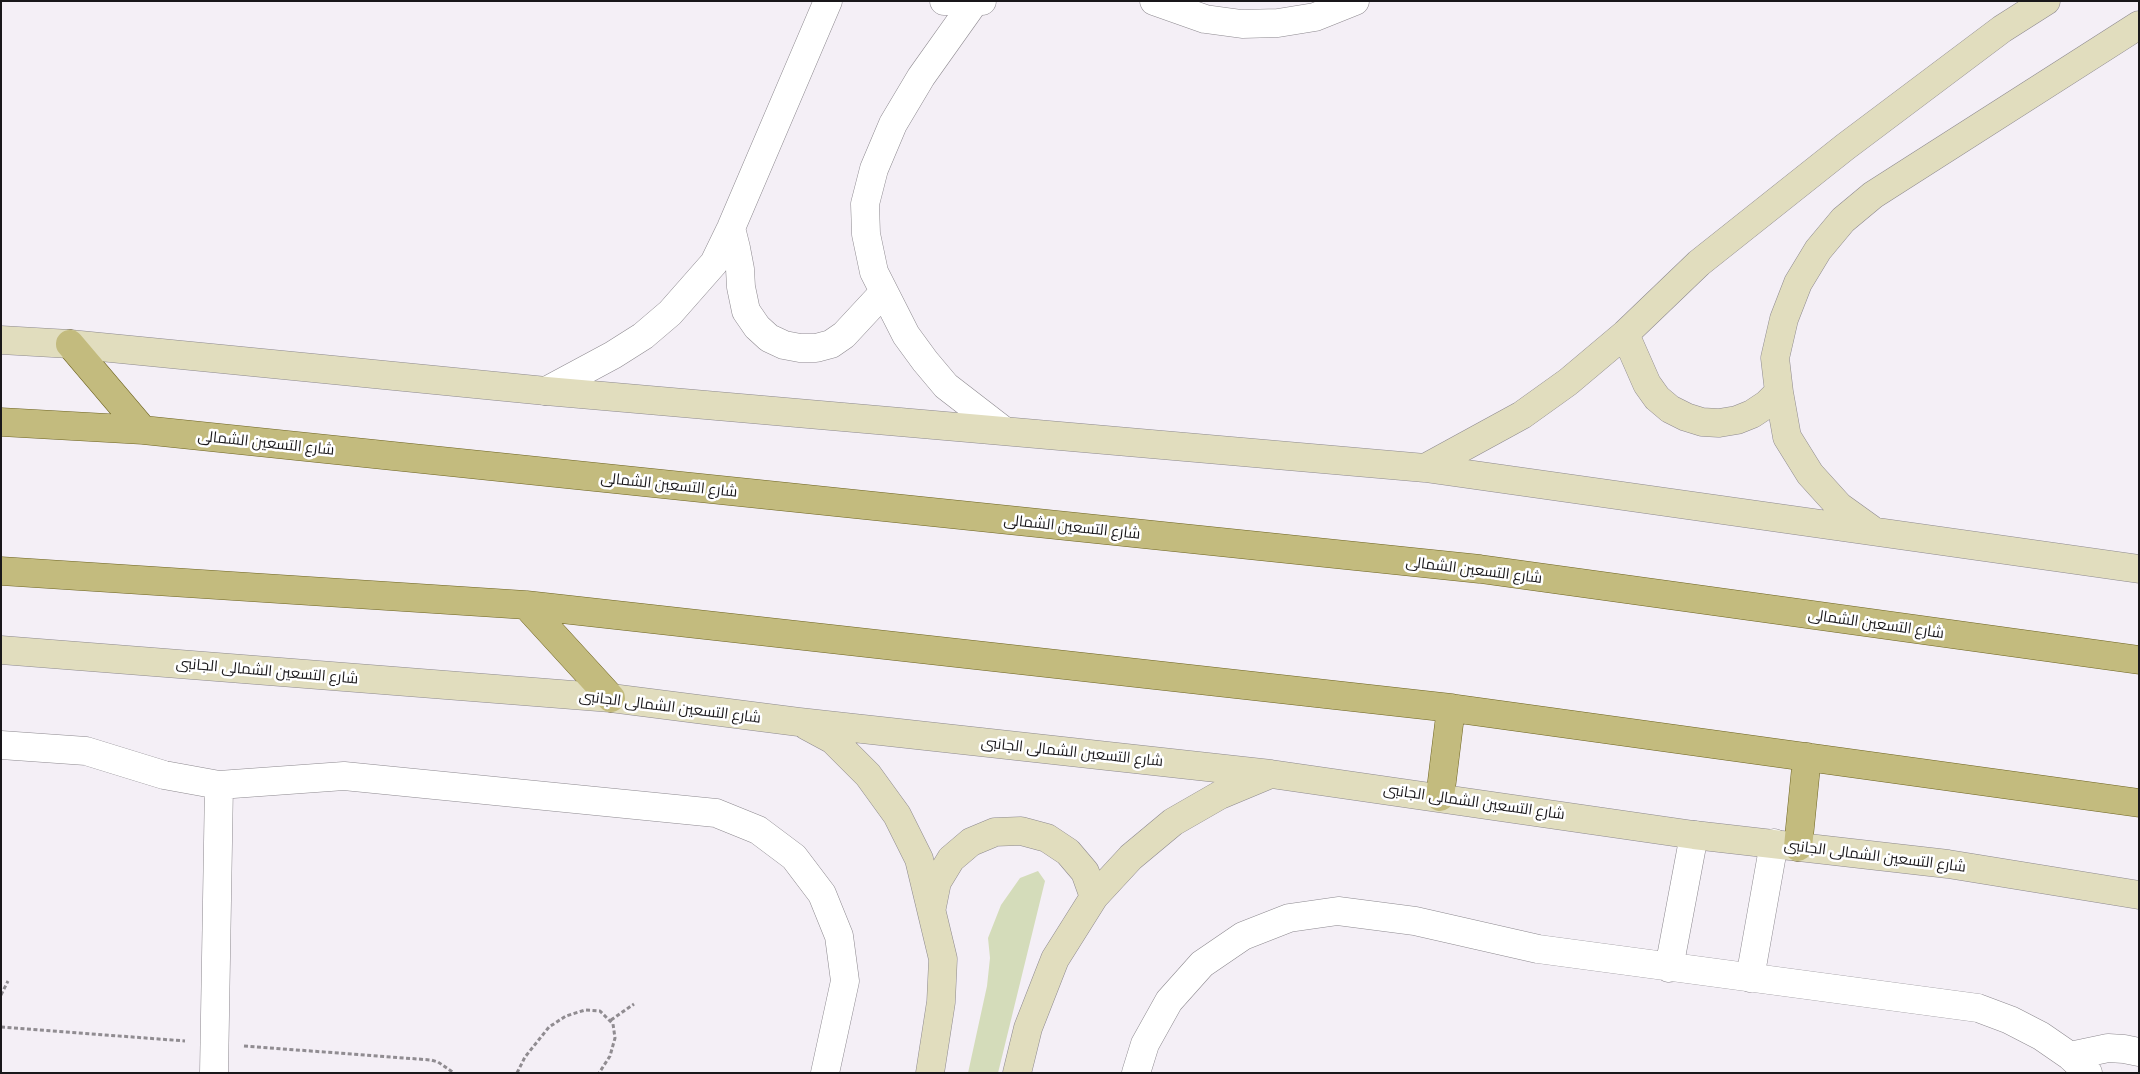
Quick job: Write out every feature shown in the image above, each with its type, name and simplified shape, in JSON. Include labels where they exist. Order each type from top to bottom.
[{"type":"main road","points":[[70,344],[143,430]]},
{"type":"main road","name":"شارع التسعين الشمالى","points":[[1,422],[143,430],[1480,569],[2139,660]]},
{"type":"main road","points":[[1,571],[526,606],[1451,708],[2139,803]]},
{"type":"main road","points":[[526,606],[611,698]]},
{"type":"main road","points":[[1440,797],[1451,708]]},
{"type":"main road","points":[[1786,845],[1807,757]]},
{"type":"street","points":[[546,391],[613,355],[643,336],[670,313],[714,263],[731,228],[828,1]]},
{"type":"street","points":[[944,1],[977,2]]},
{"type":"street","points":[[1154,1],[1205,19],[1242,24],[1278,23],[1315,17],[1355,1]]},
{"type":"street","points":[[1425,468],[1522,415],[1568,382],[1625,334],[1699,263],[2002,28],[2046,1]]},
{"type":"street","points":[[977,2],[921,77],[893,124],[874,169],[865,204],[866,234],[874,272],[906,335],[936,374],[962,400],[1003,430]]},
{"type":"street","points":[[1874,531],[1839,506],[1810,474],[1787,437],[1775,358],[1784,319],[1798,283],[1818,250],[1843,220],[1873,195],[2139,25]]},
{"type":"street","points":[[731,228],[740,269],[741,287],[746,311],[757,327],[769,338],[784,345],[816,348],[831,344],[844,335],[883,293]]},
{"type":"street","points":[[1625,334],[1647,384],[1657,398],[1670,409],[1686,417],[1702,422],[1719,423],[1737,420],[1752,414],[1767,404],[1779,392]]},
{"type":"street","points":[[1,340],[70,344],[546,391],[1425,468],[2139,569]]},
{"type":"street","name":"شارع التسعين الشمالى الجانبى","points":[[1,650],[611,698],[799,722],[1270,774],[1694,835],[1948,864],[2139,895]]},
{"type":"street","points":[[799,722],[833,740],[868,775],[897,814],[919,859],[943,958],[941,1002],[930,1073]]},
{"type":"street","points":[[1,745],[86,751],[164,775],[219,785],[344,776],[716,813],[758,830],[794,857],[822,894],[839,936],[845,981],[825,1073]]},
{"type":"street","points":[[1017,1073],[1028,1028],[1054,959],[1094,897],[1131,857],[1173,822],[1220,795],[1270,774]]},
{"type":"street","points":[[214,1073],[219,785]]},
{"type":"street","points":[[932,907],[937,882],[951,859],[971,842],[995,832],[1021,830],[1046,838],[1068,852],[1085,872],[1094,897]]},
{"type":"street","points":[[1669,968],[1694,835]]},
{"type":"street","points":[[1750,978],[1786,845]]},
{"type":"street","points":[[1136,1073],[1144,1044],[1169,1001],[1202,964],[1242,936],[1289,918],[1338,912],[1415,922],[1538,949],[1978,1008],[2010,1020],[2041,1036],[2079,1064],[2108,1048],[2139,1052]]},
{"type":"path","points":[[1,995],[8,981]]},
{"type":"path","points":[[611,1020],[634,1004]]},
{"type":"path","points":[[517,1073],[525,1058],[549,1026],[566,1016],[585,1010],[600,1011],[611,1020],[615,1038],[610,1056],[599,1073]]},
{"type":"green space","points":[[1038,871],[1045,881],[998,1073],[968,1073],[987,986],[990,958],[988,938],[1001,905],[1020,878]]}]
